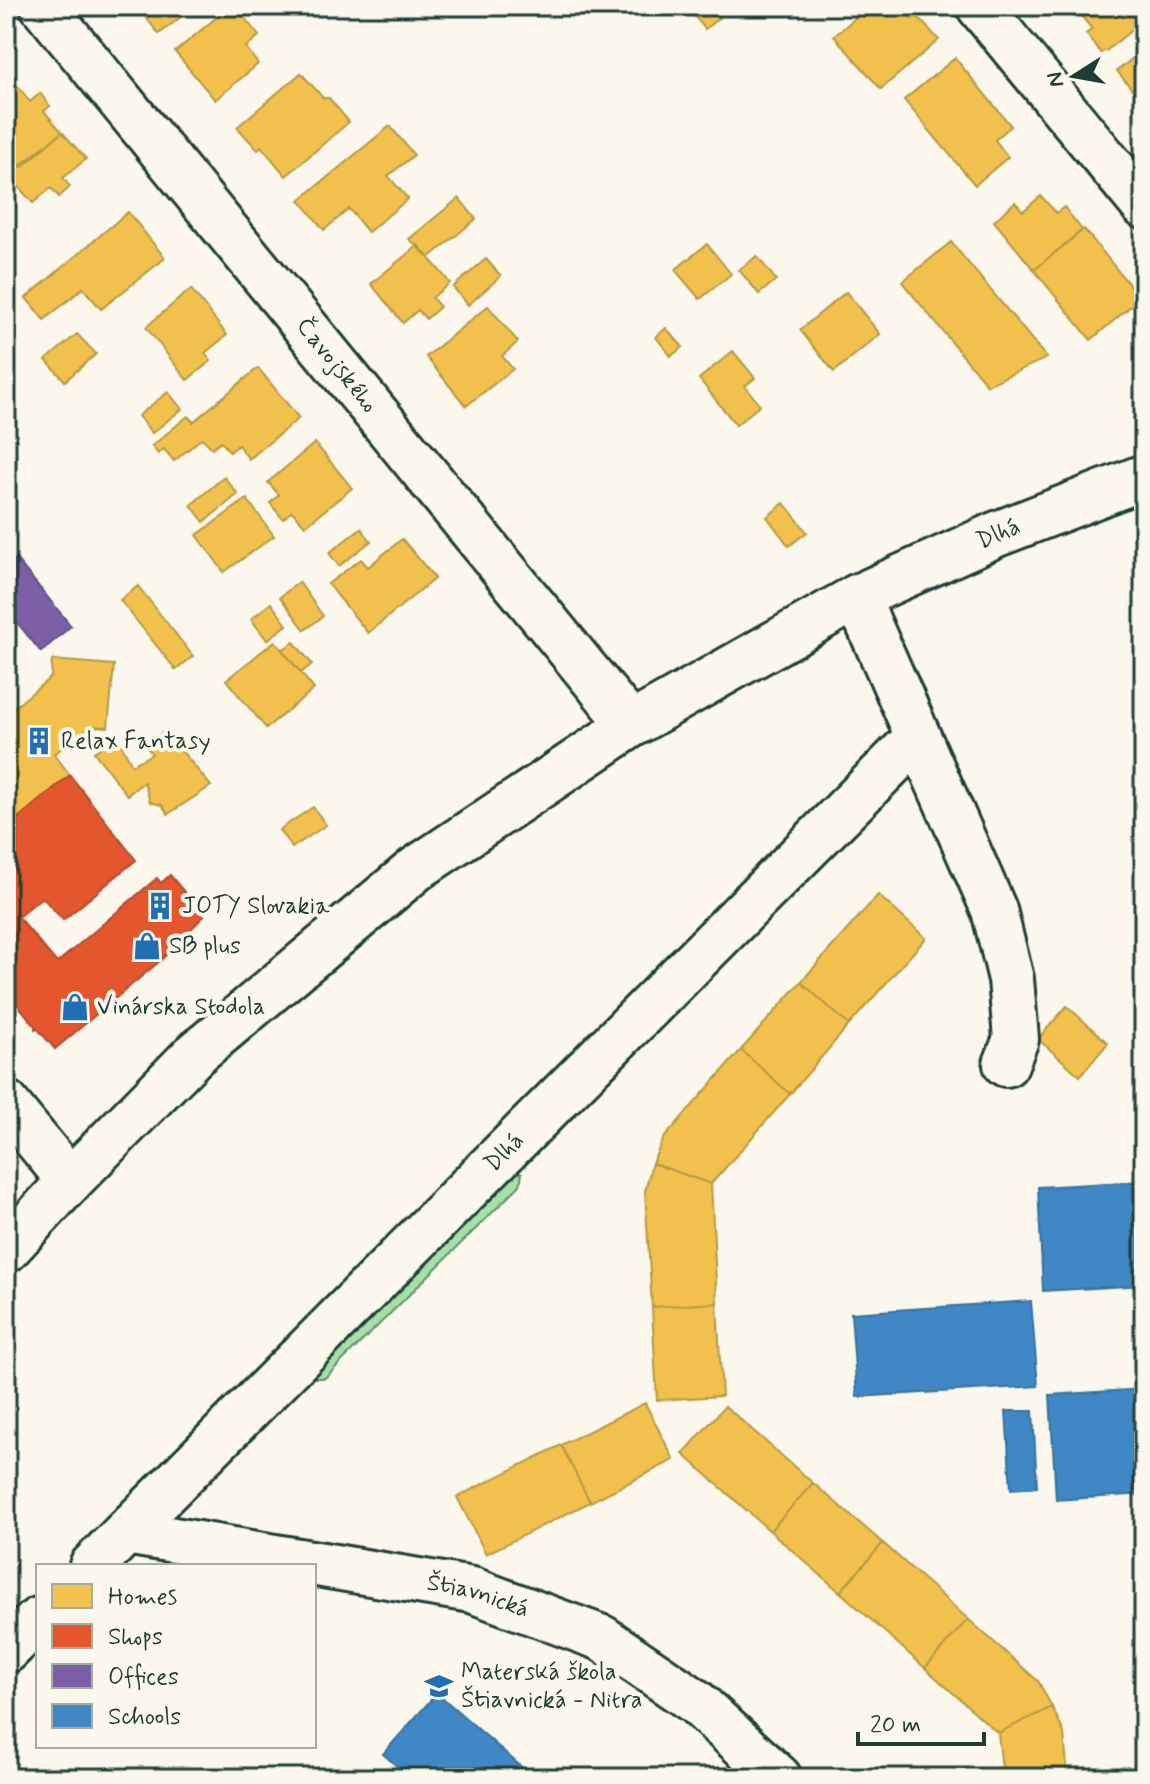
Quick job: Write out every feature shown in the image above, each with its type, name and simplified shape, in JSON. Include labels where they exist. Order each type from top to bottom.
[{"type":"street","name":"Čavojského","points":[[43,6],[631,725]]},
{"type":"street","points":[[979,6],[1144,206]]},
{"type":"street","name":"Dlhá","points":[[6,1250],[194,1055],[416,869],[631,725],[857,597],[997,534],[1144,477]]},
{"type":"street","points":[[857,597],[994,910],[1011,979],[1016,1039],[1006,1064]]},
{"type":"street","name":"Dlhá","points":[[94,1564],[918,737]]},
{"type":"street","points":[[6,1103],[70,1181]]},
{"type":"street","name":"Štiavnická","points":[[126,1532],[472,1590],[602,1638],[696,1702],[779,1778]]},
{"type":"street","points":[[6,1651],[36,1622]]},
{"type":"green space","points":[[510,1173],[522,1173],[520,1185],[325,1378],[315,1378],[315,1366]]},
{"type":"building: Homes","points":[[137,6],[195,6],[159,34]]},
{"type":"building: Homes","points":[[230,6],[235,6],[259,36],[246,47],[258,64],[215,100],[175,52]]},
{"type":"building: Homes","points":[[733,6],[705,29],[688,8]]},
{"type":"building: Homes","points":[[869,6],[900,6],[912,19],[916,15],[939,40],[881,89],[834,36]]},
{"type":"building: Homes","points":[[1073,6],[1144,6],[1144,20],[1102,54],[1086,34],[1092,29]]},
{"type":"building: Homes","points":[[1144,49],[1144,104],[1117,71]]},
{"type":"building: Homes","points":[[955,58],[1011,126],[995,140],[1008,157],[975,185],[904,100]]},
{"type":"building: Homes","points":[[301,73],[323,98],[329,98],[349,122],[286,176],[261,146],[258,150],[237,127]]},
{"type":"building: Homes","points":[[18,86],[30,102],[40,93],[50,106],[44,111],[62,132],[22,167],[6,150],[6,95]]},
{"type":"building: Homes","points":[[390,126],[414,155],[388,176],[408,199],[368,232],[349,209],[324,230],[300,200]]},
{"type":"building: Homes","points":[[62,132],[86,159],[63,178],[70,187],[59,197],[51,188],[33,203],[8,175]]},
{"type":"building: Homes","points":[[1041,196],[1056,213],[1064,207],[1082,230],[1034,270],[994,221],[1015,202],[1023,211]]},
{"type":"building: Homes","points":[[459,198],[476,219],[429,258],[409,239]]},
{"type":"building: Homes","points":[[128,212],[165,258],[101,309],[83,288],[44,320],[26,298]]},
{"type":"building: Homes","points":[[1084,229],[1140,298],[1091,340],[1034,270]]},
{"type":"building: Homes","points":[[951,242],[1047,358],[987,385],[902,282]]},
{"type":"building: Homes","points":[[707,244],[731,274],[700,299],[675,270]]},
{"type":"building: Homes","points":[[418,245],[450,283],[432,298],[440,307],[426,319],[418,310],[403,323],[371,284]]},
{"type":"building: Homes","points":[[757,256],[776,280],[759,294],[739,270]]},
{"type":"building: Homes","points":[[486,259],[501,276],[468,305],[453,287]]},
{"type":"building: Homes","points":[[191,289],[227,335],[205,353],[211,361],[187,380],[146,327]]},
{"type":"building: Homes","points":[[846,292],[880,334],[834,372],[800,330]]},
{"type":"building: Homes","points":[[488,306],[518,342],[502,356],[513,369],[466,406],[426,357]]},
{"type":"building: Homes","points":[[666,328],[683,347],[671,356],[656,337]]},
{"type":"building: Homes","points":[[77,334],[96,354],[65,381],[46,360]]},
{"type":"building: Homes","points":[[733,351],[755,378],[745,386],[760,405],[736,425],[699,379]]},
{"type":"building: Homes","points":[[258,368],[299,418],[249,459],[238,445],[230,452],[221,441],[212,448],[202,438],[174,461],[164,449],[158,454],[152,446],[188,416],[193,422]]},
{"type":"building: Homes","points":[[168,392],[182,409],[152,433],[138,416]]},
{"type":"building: Homes","points":[[315,443],[352,488],[305,526],[292,511],[283,519],[270,503],[279,495],[268,482]]},
{"type":"building: Homes","points":[[224,477],[238,494],[204,522],[191,505]]},
{"type":"building: Homes","points":[[247,499],[274,536],[224,572],[197,535]]},
{"type":"building: Homes","points":[[784,503],[807,532],[789,546],[767,517]]},
{"type":"building: Homes","points":[[361,528],[371,541],[339,566],[329,553]]},
{"type":"building: Homes","points":[[402,539],[435,578],[368,633],[328,584],[361,559],[368,567]]},
{"type":"building: Homes","points":[[299,582],[323,616],[305,630],[280,597]]},
{"type":"building: Homes","points":[[138,586],[193,656],[176,670],[120,600]]},
{"type":"building: Homes","points":[[271,603],[287,625],[267,640],[251,619]]},
{"type":"building: Homes","points":[[275,641],[314,689],[266,728],[226,680]]},
{"type":"building: Homes","points":[[294,642],[312,664],[301,673],[282,650]]},
{"type":"building: Homes","name":"Relax Fantasy","points":[[52,660],[114,665],[108,727],[92,726],[54,754],[70,775],[6,828],[6,698],[15,707],[51,677]]},
{"type":"building: Homes","points":[[165,731],[211,786],[168,814],[162,805],[150,802],[144,782],[127,795],[94,752],[117,736],[132,765],[152,754],[146,746]]},
{"type":"building: Homes","points":[[313,807],[326,825],[292,848],[279,830]]},
{"type":"building: Homes","points":[[878,895],[926,938],[849,1025],[801,982]]},
{"type":"building: Homes","points":[[801,982],[849,1025],[790,1094],[741,1050]]},
{"type":"building: Homes","points":[[1067,1006],[1108,1043],[1080,1076],[1038,1039]]},
{"type":"building: Homes","points":[[741,1050],[790,1094],[711,1184],[652,1163],[664,1138]]},
{"type":"building: Homes","points":[[652,1163],[711,1184],[717,1303],[652,1307],[645,1191]]},
{"type":"building: Homes","points":[[717,1303],[722,1396],[657,1400],[652,1307]]},
{"type":"building: Homes","points":[[645,1403],[674,1460],[590,1502],[561,1445]]},
{"type":"building: Homes","points":[[725,1406],[813,1483],[770,1531],[683,1454]]},
{"type":"building: Homes","points":[[561,1445],[590,1502],[486,1554],[457,1497]]},
{"type":"building: Homes","points":[[813,1483],[883,1543],[840,1592],[770,1531]]},
{"type":"building: Homes","points":[[883,1543],[968,1619],[925,1668],[840,1592]]},
{"type":"building: Homes","points":[[968,1619],[1038,1681],[1052,1707],[998,1733],[925,1668]]},
{"type":"building: Homes","points":[[1052,1707],[1064,1733],[1068,1778],[1003,1778],[998,1733]]},
{"type":"building: Shops","name":"JOTY Slovakia","points":[[70,775],[136,860],[63,920],[42,897],[18,917],[57,963],[157,878],[161,883],[170,875],[204,916],[160,961],[55,1049],[35,1029],[6,990],[6,853],[9,850],[6,847],[6,828]]},
{"type":"building: Offices","points":[[16,559],[71,626],[41,652],[6,609],[6,567]]},
{"type":"building: Schools","points":[[1144,1181],[1144,1285],[1043,1291],[1038,1187]]},
{"type":"building: Schools","points":[[1031,1301],[1038,1386],[857,1397],[851,1313]]},
{"type":"building: Schools","points":[[1144,1389],[1144,1494],[1056,1500],[1050,1395]]},
{"type":"building: Schools","points":[[1006,1411],[1033,1411],[1037,1487],[1011,1489]]},
{"type":"building: Schools","points":[[437,1693],[534,1778],[410,1778],[383,1754]]},
{"type":"place","name":"Relax Fantasy","points":[[39,741]]},
{"type":"place","name":"JOTY Slovakia","points":[[160,906]]},
{"type":"place","name":"SB plus","points":[[147,946]]},
{"type":"place","name":"Vinárska Stodola","points":[[75,1007]]},
{"type":"place","name":"Materská škola Štiavnická - Nitra","points":[[439,1686]]}]
